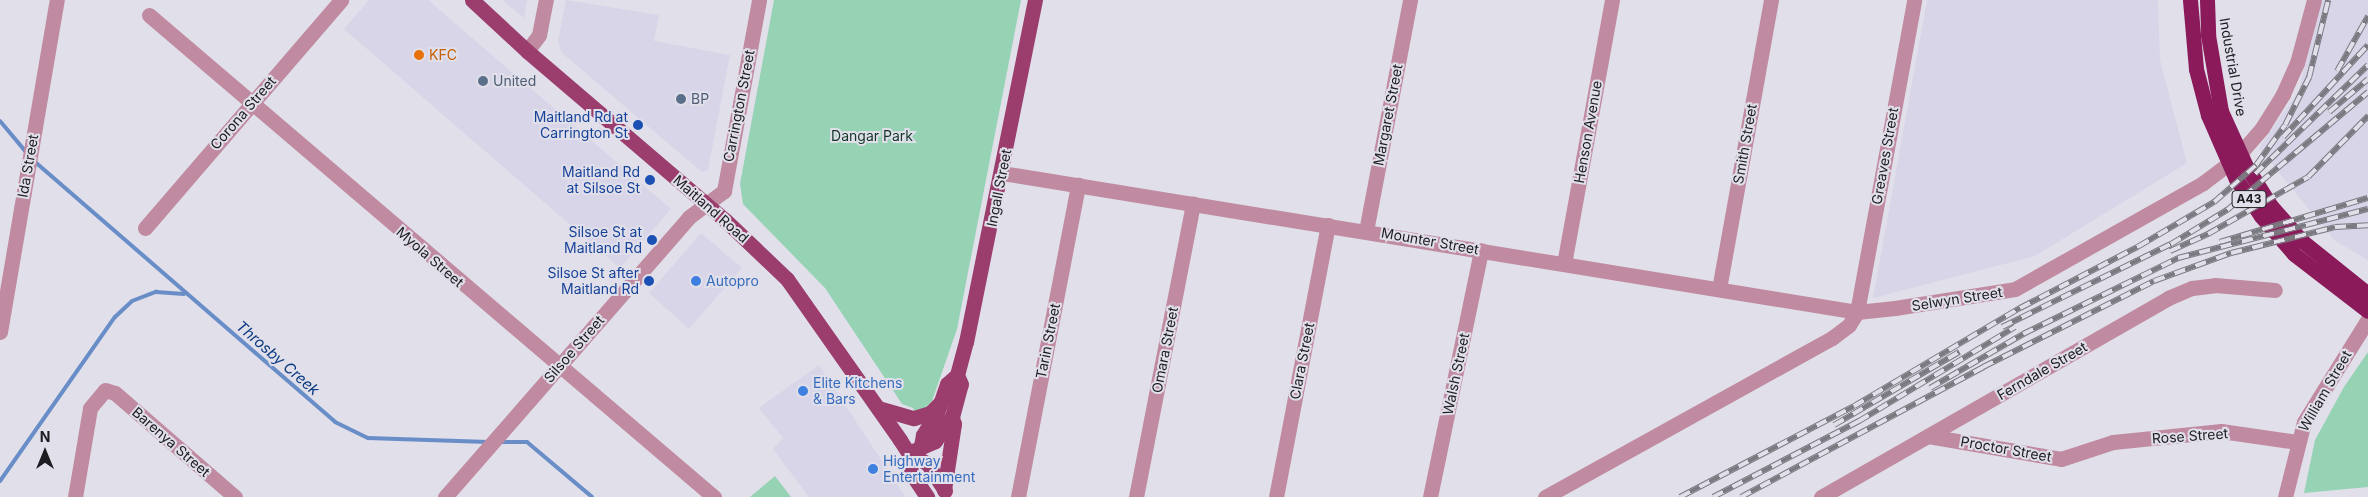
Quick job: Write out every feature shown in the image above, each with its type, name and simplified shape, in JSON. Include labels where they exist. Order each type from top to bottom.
[{"type":"highway","name":"Industrial Drive","points":[[2190,0],[2196,69],[2215,113],[2258,186],[2316,264],[2368,311]]},
{"type":"highway","name":"Industrial Drive","points":[[2207,0],[2215,113]]},
{"type":"highway","name":"Industrial Drive","points":[[2316,264],[2368,294]]},
{"type":"main road","name":"Maitland Road","points":[[472,0],[527,51],[706,204],[787,279],[878,408],[926,462],[947,494]]},
{"type":"main road","name":"Ingall Street","points":[[915,450],[923,435],[933,423],[947,384],[957,375],[976,302],[1035,0]]},
{"type":"main road","name":"Ingall Street","points":[[915,450],[935,442],[952,417],[961,384],[957,375]]},
{"type":"main road","name":"Ingall Street","points":[[878,408],[914,418],[930,412],[942,401]]},
{"type":"main road","name":"Ingall Street","points":[[947,494],[954,424],[952,417]]},
{"type":"main road","name":"Maitland Road","points":[[915,450],[910,472],[926,497]]},
{"type":"street","name":"Ida Street","points":[[0,332],[57,0]]},
{"type":"street","name":"Corona Street","points":[[145,228],[251,102],[341,0]]},
{"type":"street","points":[[527,51],[539,35],[546,0]]},
{"type":"street","name":"Carrington Street","points":[[706,204],[724,191],[759,0]]},
{"type":"street","name":"Margaret Street","points":[[1366,231],[1410,0]]},
{"type":"street","name":"Henson Avenue","points":[[1564,264],[1612,0]]},
{"type":"street","name":"Smith Street","points":[[1719,289],[1771,0]]},
{"type":"street","name":"Greaves Street","points":[[1857,312],[1914,0]]},
{"type":"street","name":"Selwyn Street","points":[[1857,312],[2015,289],[2203,183],[2236,158],[2262,128],[2297,63],[2314,0]]},
{"type":"street","name":"Myola Street","points":[[149,14],[558,367],[714,497]]},
{"type":"street","name":"Mounter Street","points":[[1002,173],[1857,312]]},
{"type":"street","name":"Tarin Street","points":[[1018,497],[1078,185]]},
{"type":"street","name":"Omara Street","points":[[1136,497],[1193,203]]},
{"type":"street","name":"Silsoe Street","points":[[446,497],[689,217],[706,204]]},
{"type":"street","name":"Clara Street","points":[[1276,497],[1328,225]]},
{"type":"street","name":"Walsh Street","points":[[1430,497],[1481,250]]},
{"type":"street","name":"Ferndale Street","points":[[1821,497],[2192,288],[2232,284],[2274,290]]},
{"type":"street","points":[[1545,497],[1832,338],[1849,325],[1857,312]]},
{"type":"street","name":"William Street","points":[[2285,497],[2297,442],[2304,422],[2368,319]]},
{"type":"street","name":"Barenya Street","points":[[75,497],[90,408],[106,390],[115,393],[235,497]]},
{"type":"street","name":"Rose Street","points":[[2112,442],[2221,431],[2297,442]]},
{"type":"street","name":"Proctor Street","points":[[1928,436],[2061,459],[2112,442]]},
{"type":"shaded area","points":[[369,0],[428,0],[671,209],[620,268],[344,29]]},
{"type":"shaded area","points":[[502,0],[527,0],[524,18],[518,13]]},
{"type":"shaded area","points":[[566,0],[659,15],[654,41],[730,55],[708,170],[702,172],[562,53],[558,42]]},
{"type":"shaded area","points":[[1927,0],[2158,0],[2160,60],[2187,163],[2035,256],[1873,298]]},
{"type":"shaded area","points":[[2318,0],[2368,0],[2368,260],[2334,240],[2259,148],[2299,90]]},
{"type":"shaded area","name":"Autopro","points":[[701,233],[742,268],[689,329],[649,293]]},
{"type":"shaded area","points":[[819,365],[906,497],[809,497],[773,449],[783,438],[759,408]]},
{"type":"green space","name":"Dangar Park","points":[[774,0],[1021,0],[957,329],[932,401],[923,410],[914,411],[913,408],[902,404],[825,288],[743,204],[740,184]]},
{"type":"green space","points":[[2368,352],[2368,487],[2304,493],[2315,440],[2344,387]]},
{"type":"green space","points":[[775,476],[791,497],[750,497]]},
{"type":"waterway","name":"Throsby Creek","points":[[0,121],[26,152]]},
{"type":"waterway","name":"Throsby Creek","points":[[34,161],[335,422],[368,438],[488,442]]},
{"type":"waterway","points":[[0,481],[115,317],[132,301],[156,292],[184,294]]},
{"type":"waterway","name":"Throsby Creek","points":[[500,442],[527,442],[592,497]]},
{"type":"railway","points":[[1680,497],[1854,406],[2020,308],[2139,246],[2214,202],[2256,165],[2285,125],[2309,77],[2328,0]]},
{"type":"railway","points":[[2337,71],[2368,16]]},
{"type":"railway","points":[[2283,137],[2368,45]]},
{"type":"railway","points":[[2255,174],[2368,65]]},
{"type":"railway","points":[[2329,112],[2368,79]]},
{"type":"railway","points":[[2002,327],[2171,244],[2227,210],[2368,92]]},
{"type":"railway","points":[[2170,251],[2208,234],[2308,177],[2368,116]]},
{"type":"railway","points":[[2220,242],[2368,198]]},
{"type":"railway","points":[[1930,388],[2023,334],[2178,258],[2368,209]]},
{"type":"railway","points":[[1741,497],[1983,367],[2154,281],[2231,253],[2335,227],[2368,225]]},
{"type":"railway","points":[[1713,497],[1859,421],[2015,327]]},
{"type":"railway","points":[[1834,425],[1959,352]]},
{"type":"place","name":"KFC","points":[[419,55]]},
{"type":"place","name":"United","points":[[483,81]]},
{"type":"place","name":"BP","points":[[681,99]]},
{"type":"place","name":"Maitland Rd at Carrington St","points":[[638,125]]},
{"type":"place","name":"Maitland Rd at Silsoe St","points":[[650,180]]},
{"type":"place","name":"Silsoe St at Maitland Rd","points":[[652,240]]},
{"type":"place","name":"Silsoe St after Maitland Rd","points":[[649,281]]},
{"type":"place","name":"Autopro","points":[[696,281]]},
{"type":"place","name":"Elite Kitchens & Bars","points":[[803,391]]},
{"type":"place","name":"Highway Entertainment","points":[[873,469]]}]
